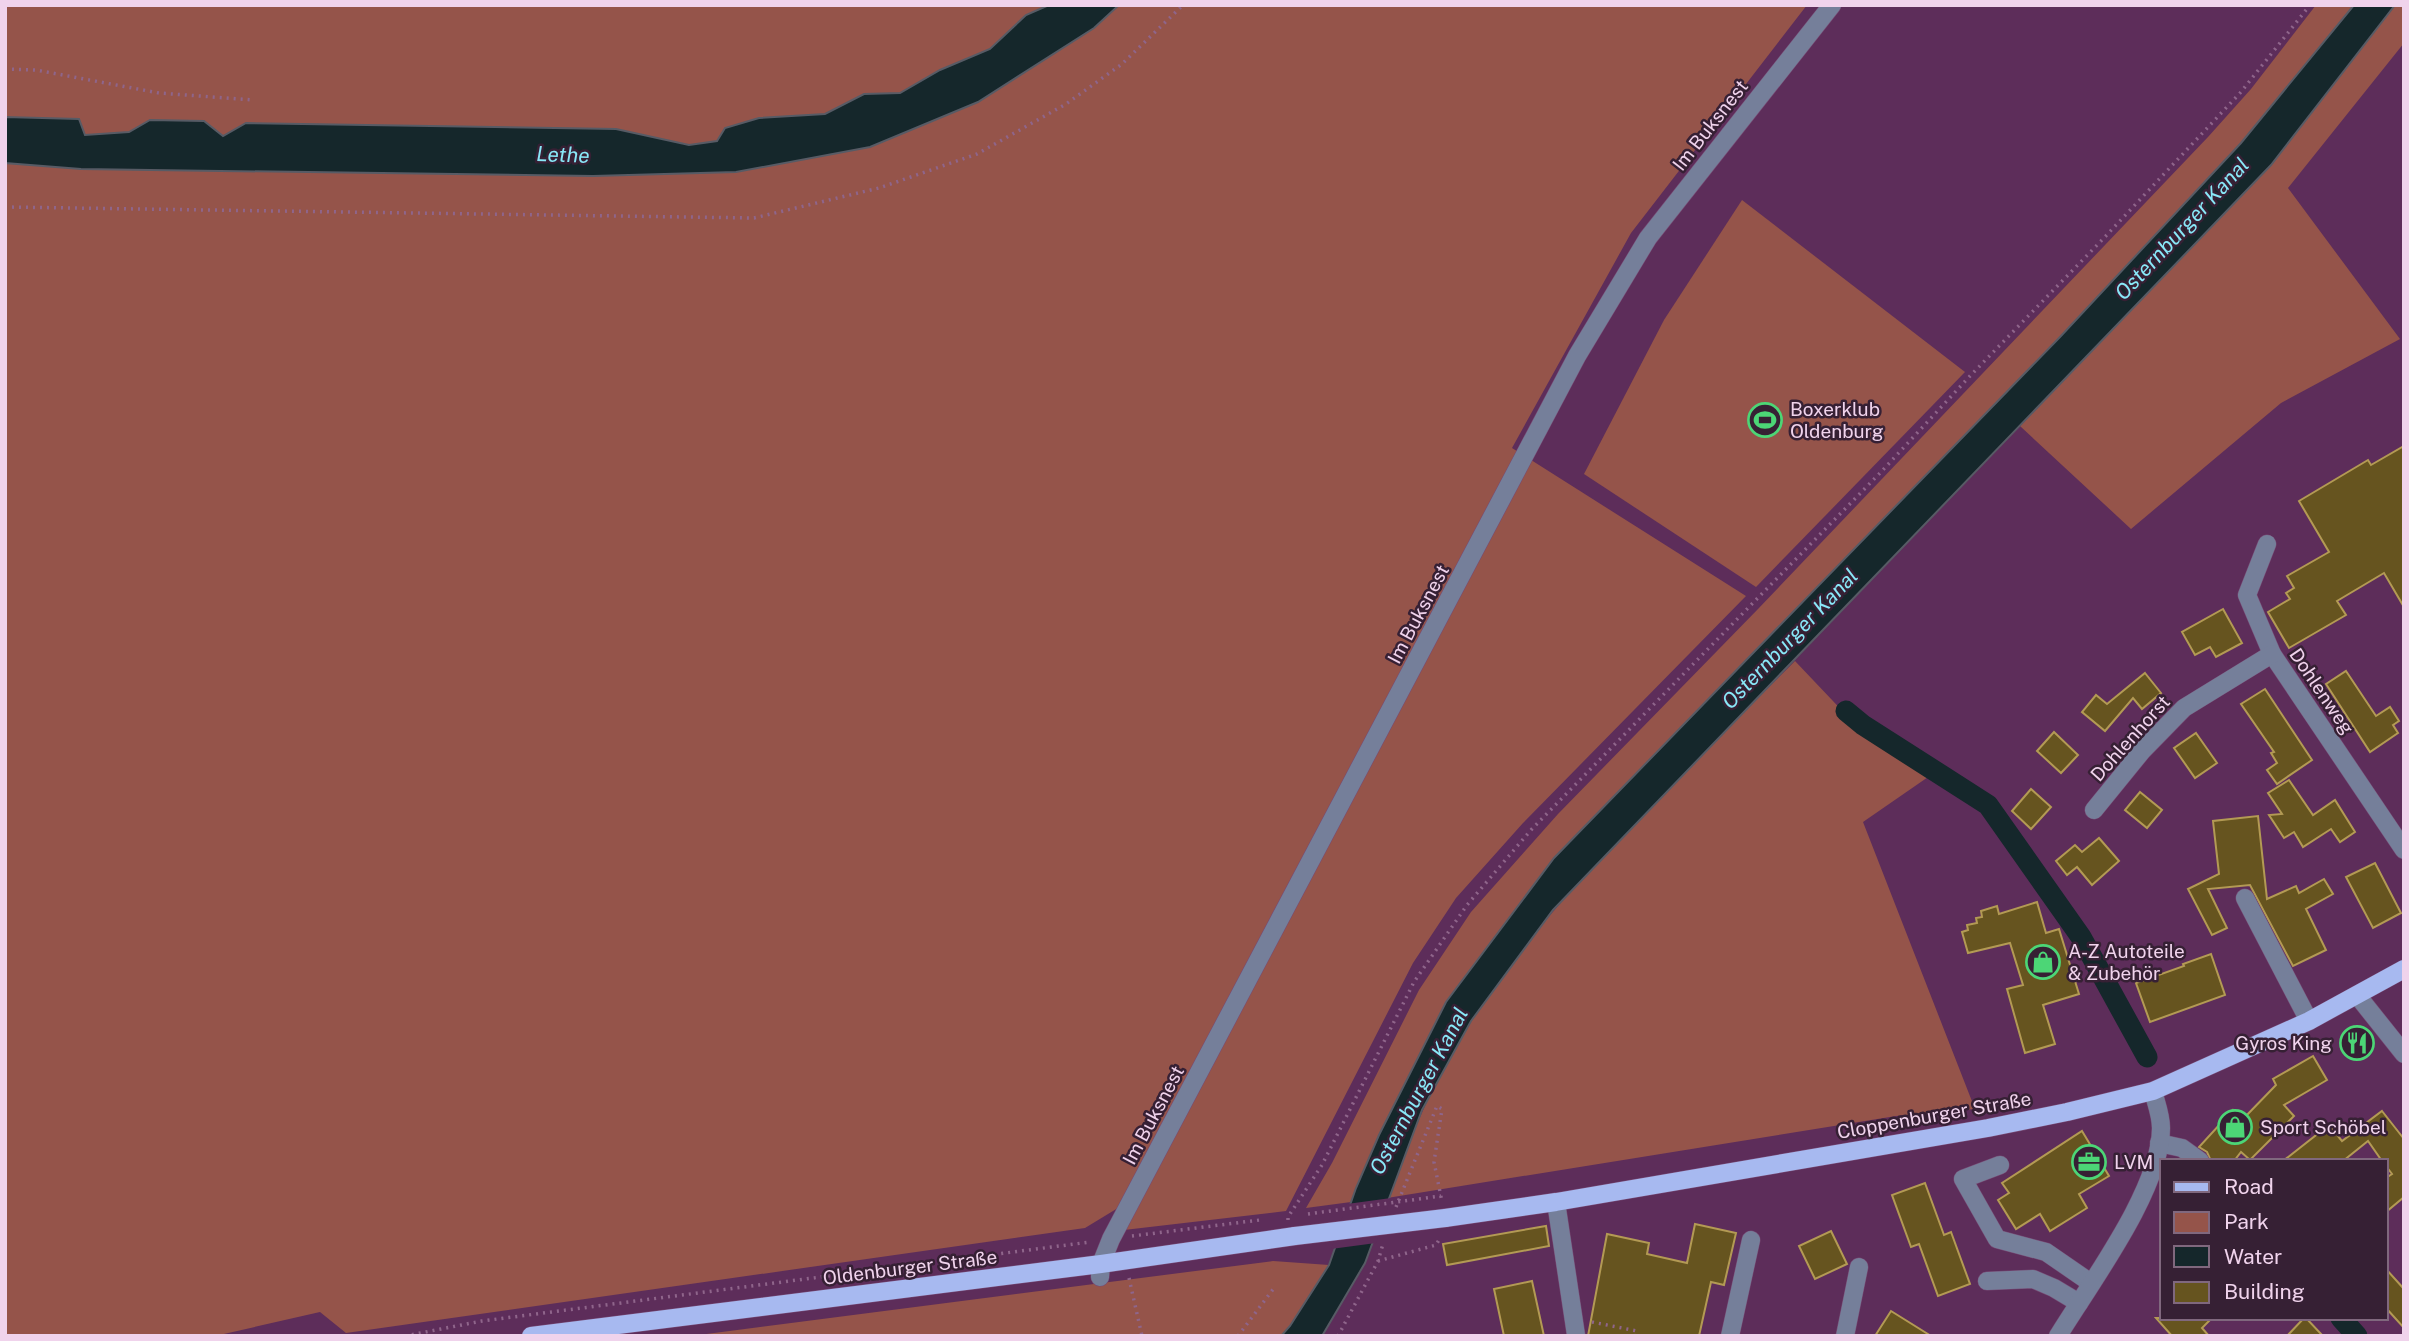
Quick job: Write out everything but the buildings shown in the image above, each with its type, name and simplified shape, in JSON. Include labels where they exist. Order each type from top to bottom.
[{"type":"main road","name":"Cloppenburger Straße","points":[[1295,1236],[1556,1202],[2067,1112],[2153,1091],[2309,1021],[2404,969]]},
{"type":"main road","name":"Oldenburger Straße","points":[[531,1336],[1100,1270],[1295,1236]]},
{"type":"street","name":"Im Buksnest","points":[[1100,1270],[1111,1239],[1577,356],[1648,238],[1832,5]]},
{"type":"street","name":"Dohlenweg","points":[[2267,544],[2248,595],[2272,654],[2404,850]]},
{"type":"street","name":"Dohlenhorst","points":[[2094,810],[2142,751],[2184,708],[2272,654]]},
{"type":"street","points":[[2245,898],[2309,1021]]},
{"type":"street","points":[[2357,995],[2404,1054]]},
{"type":"street","points":[[2059,1336],[2141,1198],[2153,1171],[2161,1119],[2153,1091]]},
{"type":"street","points":[[2159,1143],[2182,1148],[2197,1159]]},
{"type":"street","points":[[2000,1165],[1963,1179],[1997,1239],[2046,1252],[2091,1283]]},
{"type":"street","points":[[1556,1202],[1575,1327]]},
{"type":"street","points":[[1730,1336],[1751,1240]]},
{"type":"street","points":[[1845,1336],[1859,1266]]},
{"type":"street","points":[[1987,1280],[2033,1279],[2078,1303]]},
{"type":"path","points":[[5,207],[754,218],[878,188],[977,154],[1066,104],[1100,80],[1122,64],[1183,5]]},
{"type":"path","points":[[1288,1217],[1322,1165],[1413,982],[1467,905],[1531,830],[1881,472],[1969,376],[2186,152],[2241,92],[2310,5]]},
{"type":"path","points":[[5,69],[36,70],[159,93],[253,100]]},
{"type":"path","points":[[1303,1214],[1441,1196],[1434,1161],[1442,1109]]},
{"type":"path","points":[[405,1336],[482,1321],[1261,1220]]},
{"type":"path","points":[[1378,1261],[1436,1244]]},
{"type":"path","points":[[1128,1273],[1142,1336]]},
{"type":"path","points":[[1238,1336],[1274,1288]]},
{"type":"path","points":[[1575,1327],[1637,1331],[1636,1336]]},
{"type":"green space","points":[[5,5],[1807,5],[1631,233],[1512,448],[1746,596],[1523,823],[1456,898],[1413,963],[1286,1211],[1124,1230],[1141,1194],[1085,1228],[346,1333],[320,1312],[215,1336],[5,1336]]},
{"type":"green space","points":[[2316,5],[2354,5],[2241,143],[2060,337],[1554,858],[1446,1002],[1379,1135],[1351,1202],[1306,1208],[1332,1163],[1419,990],[1471,912],[1558,814],[1758,609],[2208,137],[2251,89]]},
{"type":"green space","points":[[2395,5],[2404,5],[2404,43],[2288,188],[2400,339],[2281,403],[2131,529],[2020,426],[2271,165]]},
{"type":"green space","name":"Boxerklub Oldenburg","points":[[1742,200],[1965,372],[1756,587],[1584,474],[1664,320]]},
{"type":"green space","points":[[1795,661],[1851,720],[1931,775],[1863,822],[1975,1109],[1896,1116],[1387,1198],[1424,1107],[1446,1063],[1471,1020],[1505,971],[1582,878],[1624,833]]},
{"type":"green space","points":[[1273,1261],[1329,1265],[1281,1336],[691,1336]]},
{"type":"water","name":"Lethe","points":[[1049,5],[1119,5],[1094,28],[978,102],[870,147],[736,172],[593,176],[81,169],[5,163],[5,117],[79,119],[85,135],[129,132],[150,120],[204,121],[223,136],[246,123],[616,129],[689,145],[717,141],[725,128],[759,118],[825,114],[864,94],[900,93],[940,70],[990,49],[1026,15]]},
{"type":"water","name":"Osternburger Kanal","points":[[2354,5],[2395,5],[2271,165],[1553,910],[1471,1021],[1422,1110],[1365,1263],[1322,1336],[1281,1336],[1329,1265],[1356,1188],[1379,1135],[1446,1002],[1554,858],[2060,337],[2241,143]]},
{"type":"pier","points":[[1391,1198],[1376,1243],[1331,1249],[1347,1204]]},
{"type":"waterway","points":[[1846,711],[1863,725],[1988,805],[2081,937],[2147,1057]]},
{"type":"waterway","points":[[2343,1320],[2357,1336]]},
{"type":"place","name":"Boxerklub Oldenburg","points":[[1765,420]]},
{"type":"place","name":"A-Z Autoteile & Zubehör","points":[[2043,962]]},
{"type":"place","name":"Gyros King","points":[[2357,1043]]},
{"type":"place","name":"Sport Schöbel","points":[[2235,1127]]},
{"type":"place","name":"LVM","points":[[2089,1162]]}]
